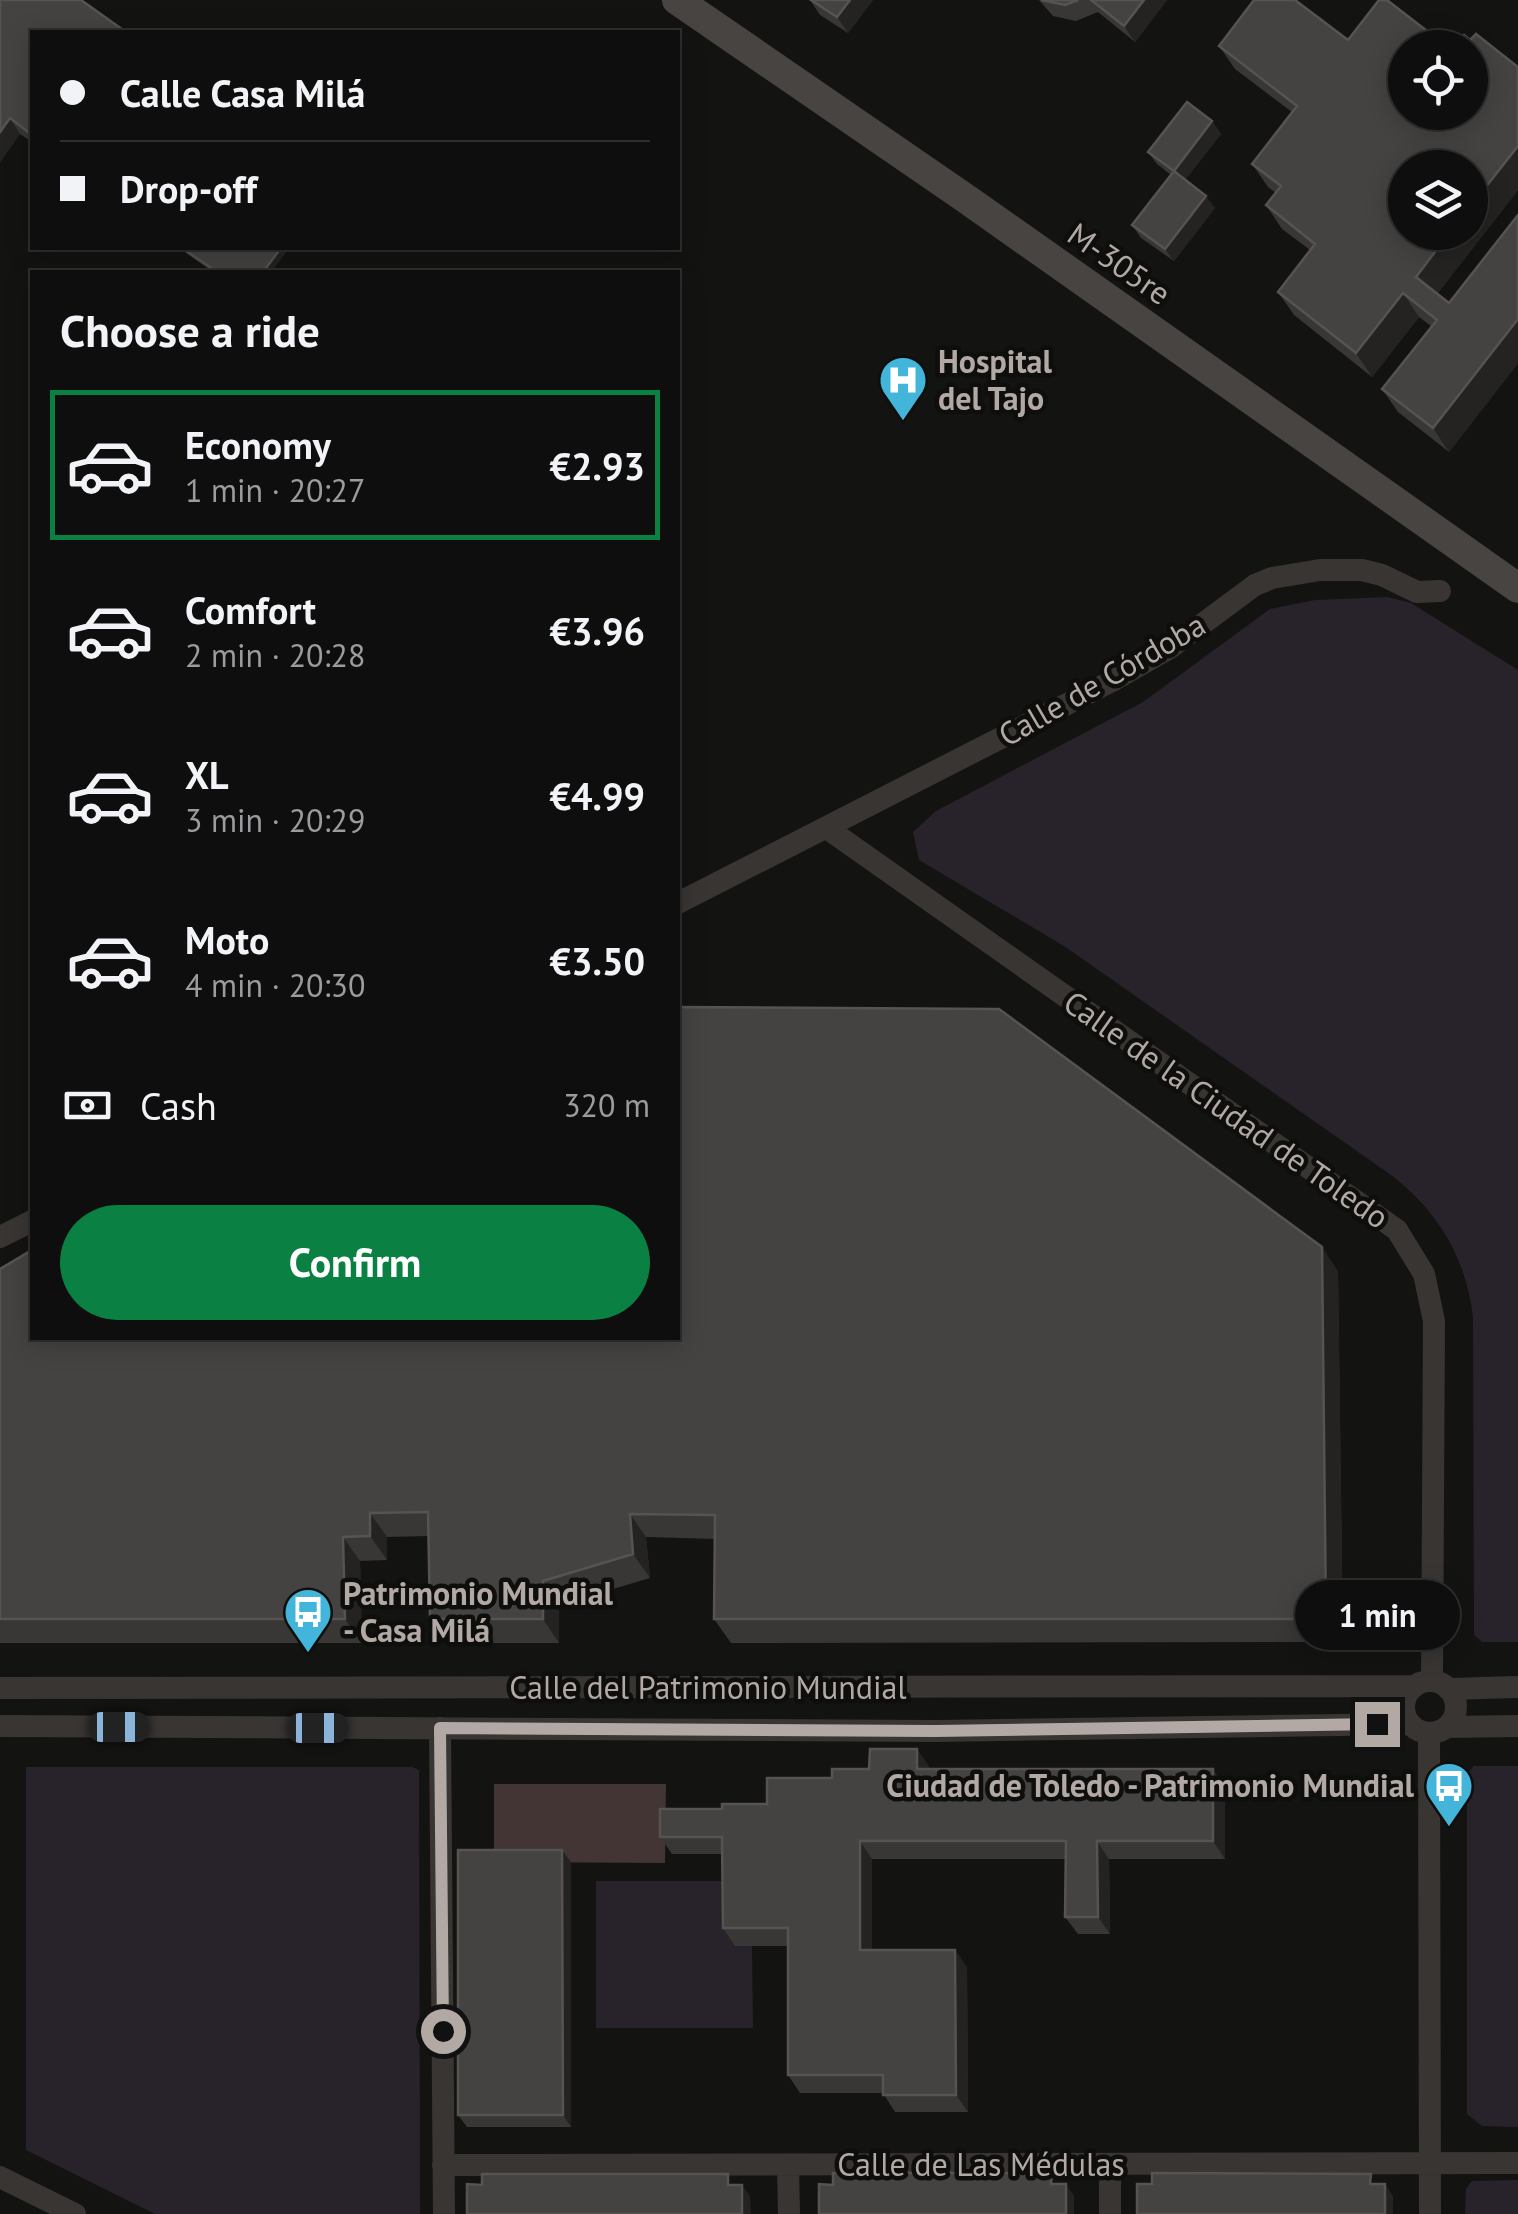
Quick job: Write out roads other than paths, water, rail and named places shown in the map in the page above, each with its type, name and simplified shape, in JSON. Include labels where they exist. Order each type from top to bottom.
[{"type":"main road","name":"M-305re","points":[[677,0],[1518,588]]},
{"type":"street","name":"Calle de Córdoba","points":[[680,902],[1114,680],[1170,648],[1254,585],[1320,570],[1362,570],[1382,574],[1417,592],[1440,592]]},
{"type":"street","name":"Calle de la Ciudad de Toledo","points":[[828,829],[1396,1230],[1424,1274],[1434,1321],[1432,1685]]},
{"type":"street","points":[[0,1236],[30,1221]]},
{"type":"street","points":[[1432,1685],[1456,1704],[1456,1712],[1429,1728],[1404,1708],[1408,1692],[1432,1685]]},
{"type":"street","name":"Calle del Patrimonio Mundial","points":[[0,1688],[1518,1687]]},
{"type":"street","name":"Calle del Patrimonio Mundial","points":[[0,1726],[935,1731],[1518,1726]]},
{"type":"street","points":[[440,1728],[444,2214]]},
{"type":"street","points":[[1429,1728],[1430,2214]]},
{"type":"street","name":"Calle de Las Médulas","points":[[443,2165],[1518,2163]]},
{"type":"street","points":[[788,2165],[788,2214]]},
{"type":"street","points":[[1110,2165],[1110,2214]]},
{"type":"street","points":[[0,2176],[75,2214]]},
{"type":"place","name":"Hospital del Tajo","points":[[903,422]]},
{"type":"place","name":"Patrimonio Mundial - Casa Milá","points":[[308,1654]]},
{"type":"place","name":"Ciudad de Toledo - Patrimonio Mundial","points":[[1449,1828]]}]
